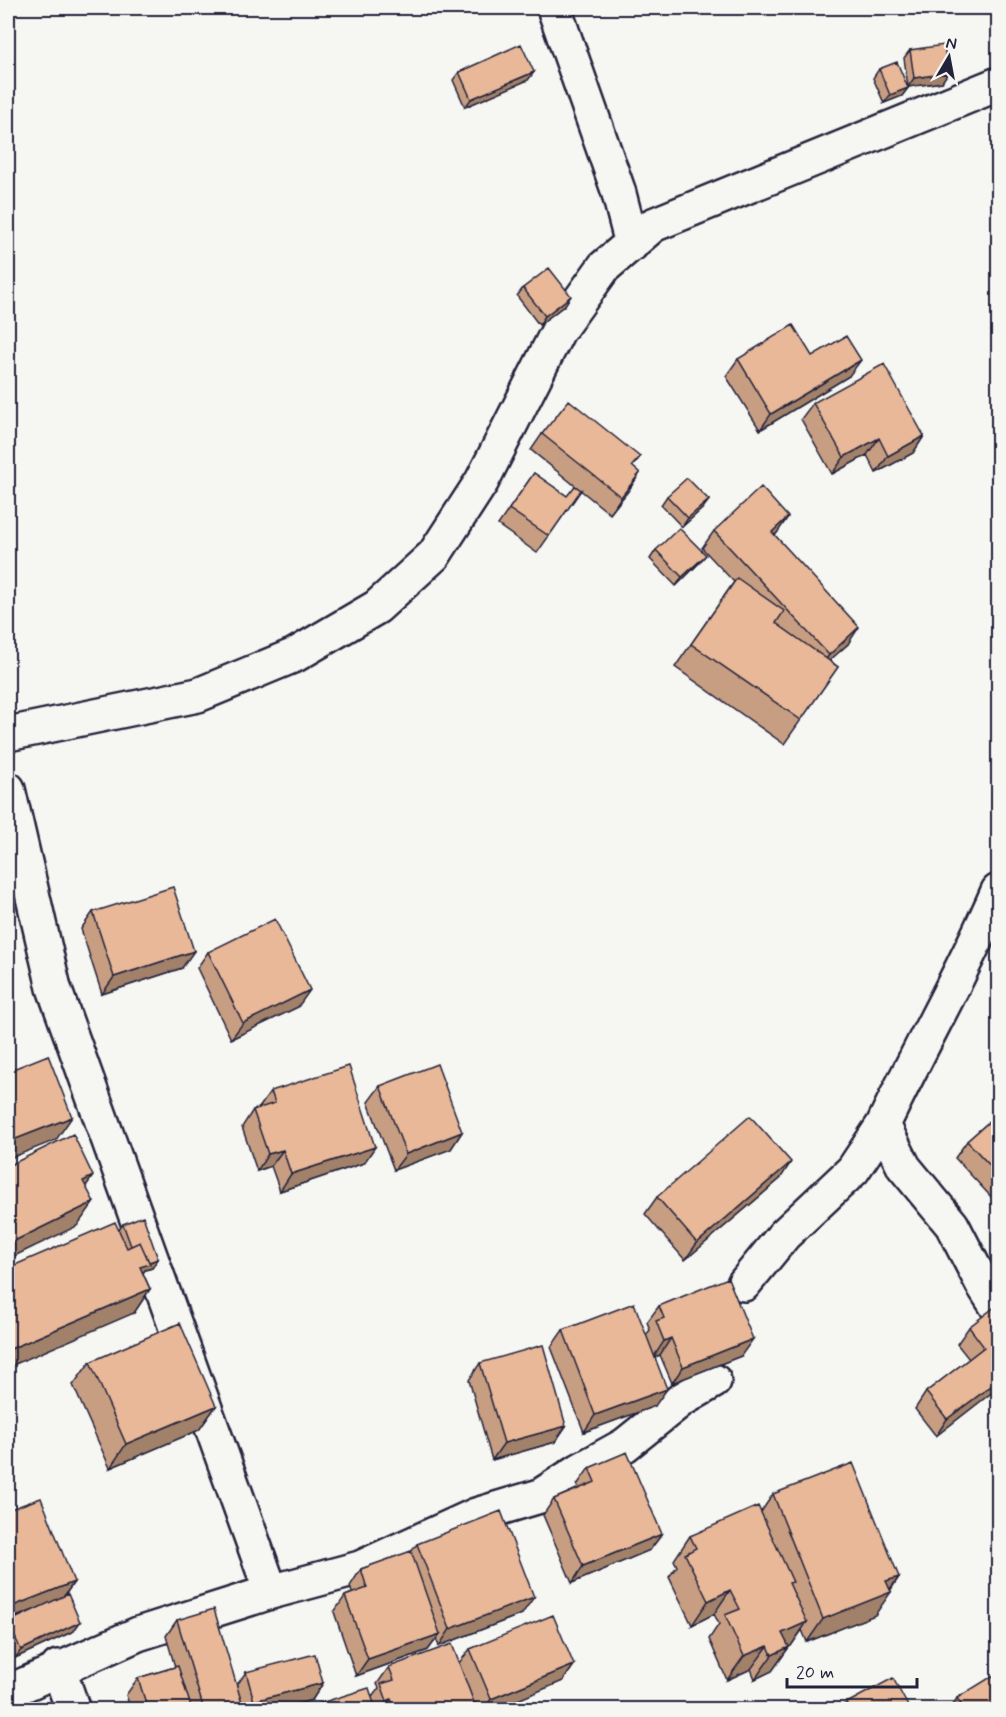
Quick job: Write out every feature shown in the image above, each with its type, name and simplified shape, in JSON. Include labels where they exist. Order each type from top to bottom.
[{"type":"street","points":[[554,8],[618,190],[632,244]]},
{"type":"street","points":[[8,734],[198,695],[295,655],[377,607],[434,555],[482,481],[558,331],[604,267],[653,225],[999,84]]},
{"type":"street","points":[[8,789],[54,988],[271,1592]]},
{"type":"street","points":[[744,1284],[784,1235],[853,1170],[883,1125],[923,1041],[975,945],[999,891]]},
{"type":"street","points":[[883,1125],[904,1167],[951,1225],[982,1283],[999,1308]]},
{"type":"street","points":[[8,1692],[58,1667],[138,1634],[271,1592],[360,1568],[477,1515],[540,1496],[580,1470],[626,1445],[681,1400],[714,1381]]},
{"type":"street","points":[[58,1667],[73,1710]]},
{"type":"building","points":[[521,44],[534,72],[471,99],[459,72]]},
{"type":"building","points":[[944,45],[948,73],[914,78],[910,50]]},
{"type":"building","points":[[897,62],[908,88],[890,95],[879,69]]},
{"type":"building","points":[[549,268],[571,296],[545,316],[523,288]]},
{"type":"building","points":[[793,325],[812,356],[846,336],[861,360],[771,414],[738,359]]},
{"type":"building","points":[[884,364],[924,436],[888,456],[879,438],[844,457],[813,403]]},
{"type":"building","points":[[569,400],[640,457],[632,466],[640,473],[621,497],[542,434]]},
{"type":"building","points":[[534,473],[567,496],[575,486],[581,490],[549,536],[509,509]]},
{"type":"building","points":[[687,478],[709,500],[688,518],[667,496]]},
{"type":"building","points":[[761,487],[788,517],[772,532],[859,627],[829,655],[714,531]]},
{"type":"building","points":[[679,528],[706,555],[682,577],[656,550]]},
{"type":"building","points":[[737,578],[784,611],[776,623],[838,667],[801,720],[691,644]]},
{"type":"building","points":[[173,887],[194,951],[114,977],[93,912]]},
{"type":"building","points":[[275,919],[310,990],[243,1023],[208,952]]},
{"type":"building","points":[[48,1055],[72,1117],[8,1142],[8,1071]]},
{"type":"building","points":[[437,1064],[462,1132],[406,1154],[380,1086]]},
{"type":"building","points":[[349,1066],[375,1147],[291,1174],[283,1150],[268,1154],[253,1110],[275,1103],[271,1091]]},
{"type":"building","points":[[999,1113],[999,1175],[967,1141]]},
{"type":"building","points":[[750,1116],[791,1162],[697,1243],[657,1197]]},
{"type":"building","points":[[73,1134],[93,1176],[83,1181],[94,1202],[8,1244],[8,1166]]},
{"type":"building","points":[[143,1216],[158,1259],[149,1262],[140,1242],[131,1246],[123,1224]]},
{"type":"building","points":[[115,1222],[127,1248],[140,1242],[150,1264],[140,1267],[150,1289],[8,1350],[8,1268]]},
{"type":"building","points":[[728,1278],[753,1339],[683,1367],[671,1338],[664,1341],[656,1321],[664,1318],[659,1306]]},
{"type":"building","points":[[634,1303],[667,1389],[595,1415],[563,1330]]},
{"type":"building","points":[[996,1306],[999,1309],[999,1380],[947,1419],[926,1392],[984,1347],[969,1327]]},
{"type":"building","points":[[180,1323],[216,1406],[126,1444],[90,1362]]},
{"type":"building","points":[[543,1345],[566,1426],[504,1443],[480,1363]]},
{"type":"building","points":[[627,1452],[662,1534],[583,1566],[554,1499],[595,1482],[589,1468]]},
{"type":"building","points":[[853,1463],[899,1577],[886,1581],[891,1592],[823,1619],[773,1494]]},
{"type":"building","points":[[41,1498],[74,1582],[8,1608],[8,1510]]},
{"type":"building","points":[[758,1506],[793,1582],[789,1583],[807,1622],[782,1633],[789,1647],[772,1655],[768,1646],[744,1656],[725,1615],[740,1609],[730,1590],[708,1601],[685,1554],[696,1548],[690,1536]]},
{"type":"building","points":[[501,1511],[534,1597],[450,1629],[417,1544]]},
{"type":"building","points":[[411,1551],[440,1634],[368,1659],[345,1596],[367,1588],[361,1569]]},
{"type":"building","points":[[68,1594],[80,1622],[21,1650],[8,1622]]},
{"type":"building","points":[[214,1609],[244,1710],[204,1710],[177,1620]]},
{"type":"building","points":[[553,1615],[574,1665],[491,1699],[470,1649]]},
{"type":"building","points":[[452,1644],[476,1708],[472,1710],[395,1710],[391,1699],[387,1701],[381,1684],[394,1680],[389,1667]]},
{"type":"building","points":[[315,1654],[323,1683],[254,1701],[246,1672]]},
{"type":"building","points":[[178,1666],[192,1710],[148,1710],[138,1678]]},
{"type":"building","points":[[999,1672],[999,1710],[965,1710],[957,1698]]},
{"type":"building","points":[[893,1678],[909,1708],[907,1710],[834,1710]]},
{"type":"building","points":[[369,1688],[376,1710],[298,1710]]}]
